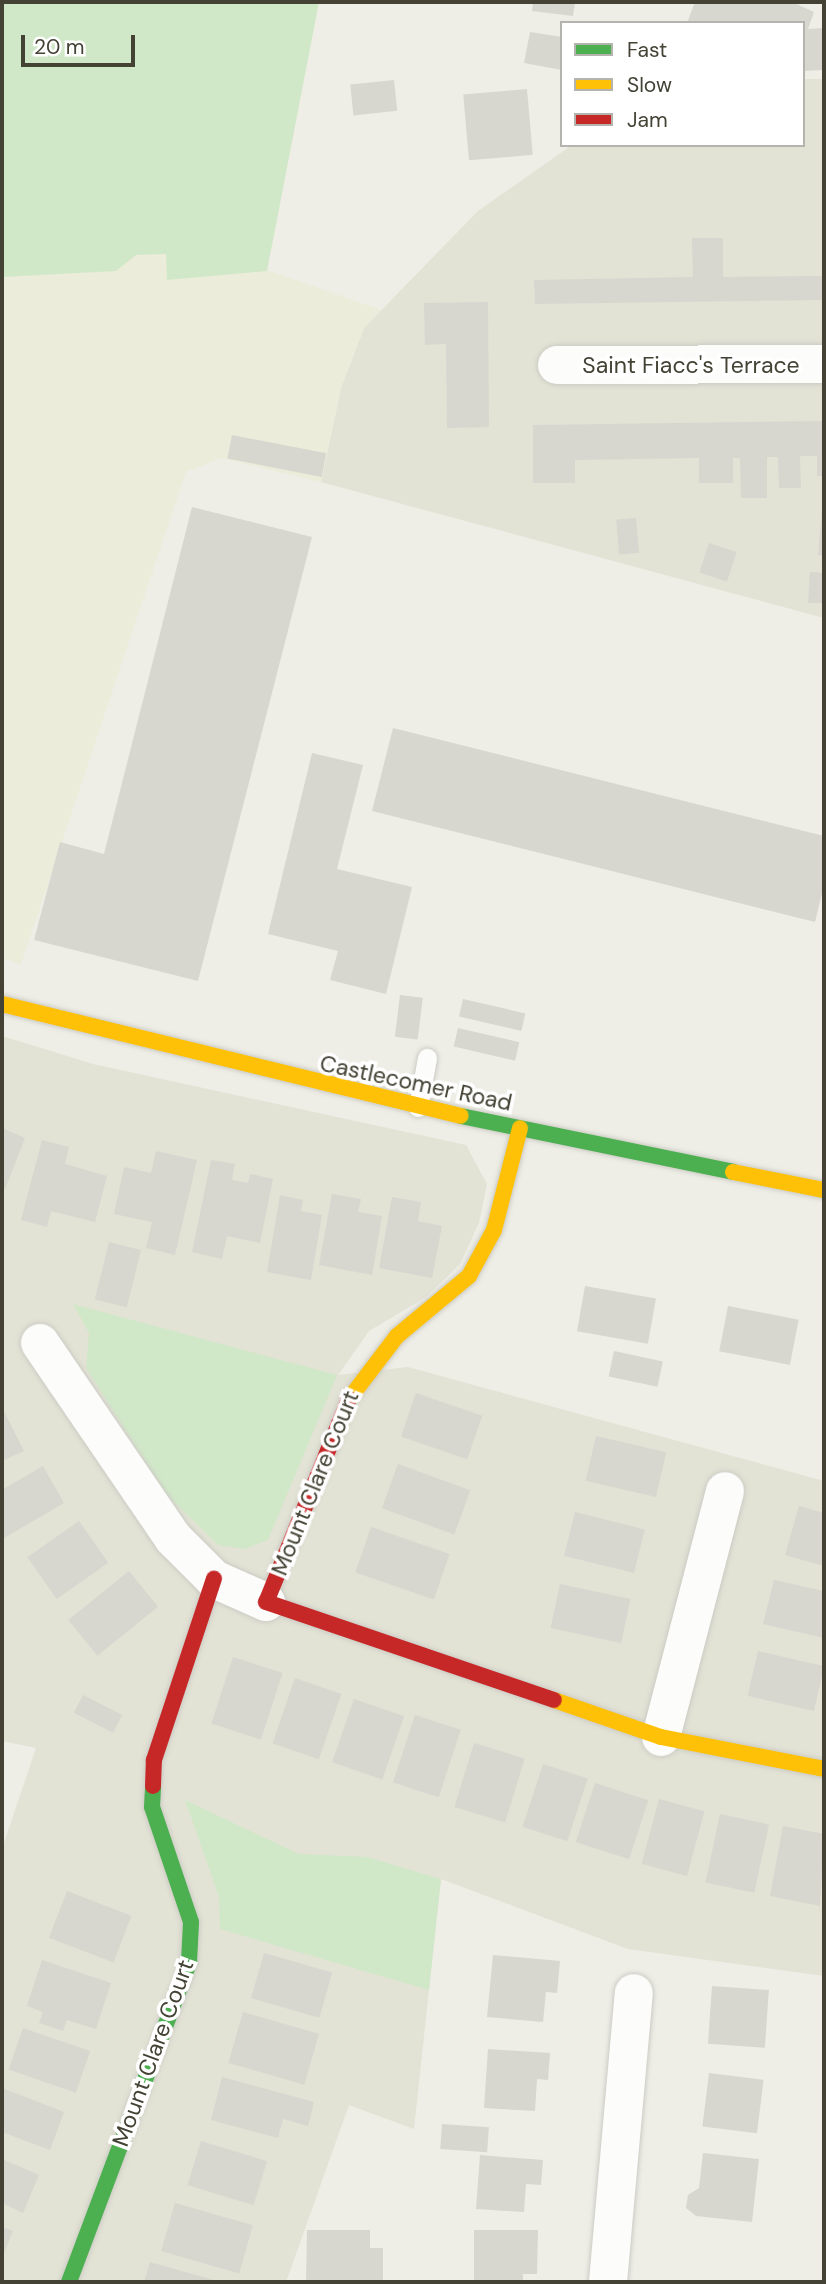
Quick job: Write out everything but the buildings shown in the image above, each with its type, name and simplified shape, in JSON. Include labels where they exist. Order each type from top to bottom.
[{"type":"street","name":"Saint Fiacc's Terrace","points":[[557,365],[824,364]]},
{"type":"street","name":"Castlecomer Road","points":[[2,1004],[114,1038],[418,1107],[824,1189]]},
{"type":"street","name":"Mount Clare Court","points":[[266,1602],[356,1382],[397,1336],[469,1276],[495,1230],[520,1128]]},
{"type":"street","name":"Mount Clare Court","points":[[40,1343],[117,1464],[173,1538],[214,1579],[266,1602],[661,1737],[824,1769]]},
{"type":"street","points":[[661,1737],[725,1491]]},
{"type":"street","name":"Mount Clare Court","points":[[69,2282],[189,1962],[191,1922],[152,1807],[154,1760],[214,1579]]},
{"type":"street","points":[[608,2282],[634,1993]]},
{"type":"lane","points":[[418,1107],[427,1058]]},
{"type":"shaded area","points":[[2,2],[319,2],[267,270],[381,310],[364,328],[341,388],[321,482],[221,458],[186,472],[21,964],[2,958]]},
{"type":"shaded area","points":[[805,79],[824,79],[824,618],[321,482],[341,388],[364,328],[478,211],[569,147],[805,147]]},
{"type":"shaded area","points":[[2,1036],[93,1064],[466,1145],[487,1184],[479,1223],[460,1264],[426,1297],[369,1331],[338,1375],[408,1367],[824,1481],[824,1976],[628,1949],[441,1879],[414,2129],[349,2105],[286,2282],[2,2282],[2,1849],[36,1748],[2,1741]]},
{"type":"green space","points":[[2,2],[319,2],[267,271],[167,280],[166,254],[136,255],[116,271],[2,277]]},
{"type":"green space","points":[[73,1304],[337,1375],[268,1540],[245,1549],[218,1545],[166,1494],[86,1368],[89,1333]]},
{"type":"green space","points":[[185,1800],[299,1854],[367,1857],[441,1879],[429,1990],[220,1929],[219,1897]]},
{"type":"traffic: fast","points":[[461,1116],[733,1172]]},
{"type":"traffic: fast","points":[[69,2282],[189,1962],[191,1922],[152,1807],[153,1786]]},
{"type":"traffic: slow","points":[[2,1004],[461,1116]]},
{"type":"traffic: slow","points":[[349,1399],[397,1336],[469,1276],[494,1230],[520,1128]]},
{"type":"traffic: slow","points":[[733,1172],[824,1190]]},
{"type":"traffic: slow","points":[[554,1700],[661,1737],[824,1769]]},
{"type":"traffic: jam","points":[[349,1399],[266,1602],[554,1700]]},
{"type":"traffic: jam","points":[[153,1786],[154,1760],[214,1579]]}]
